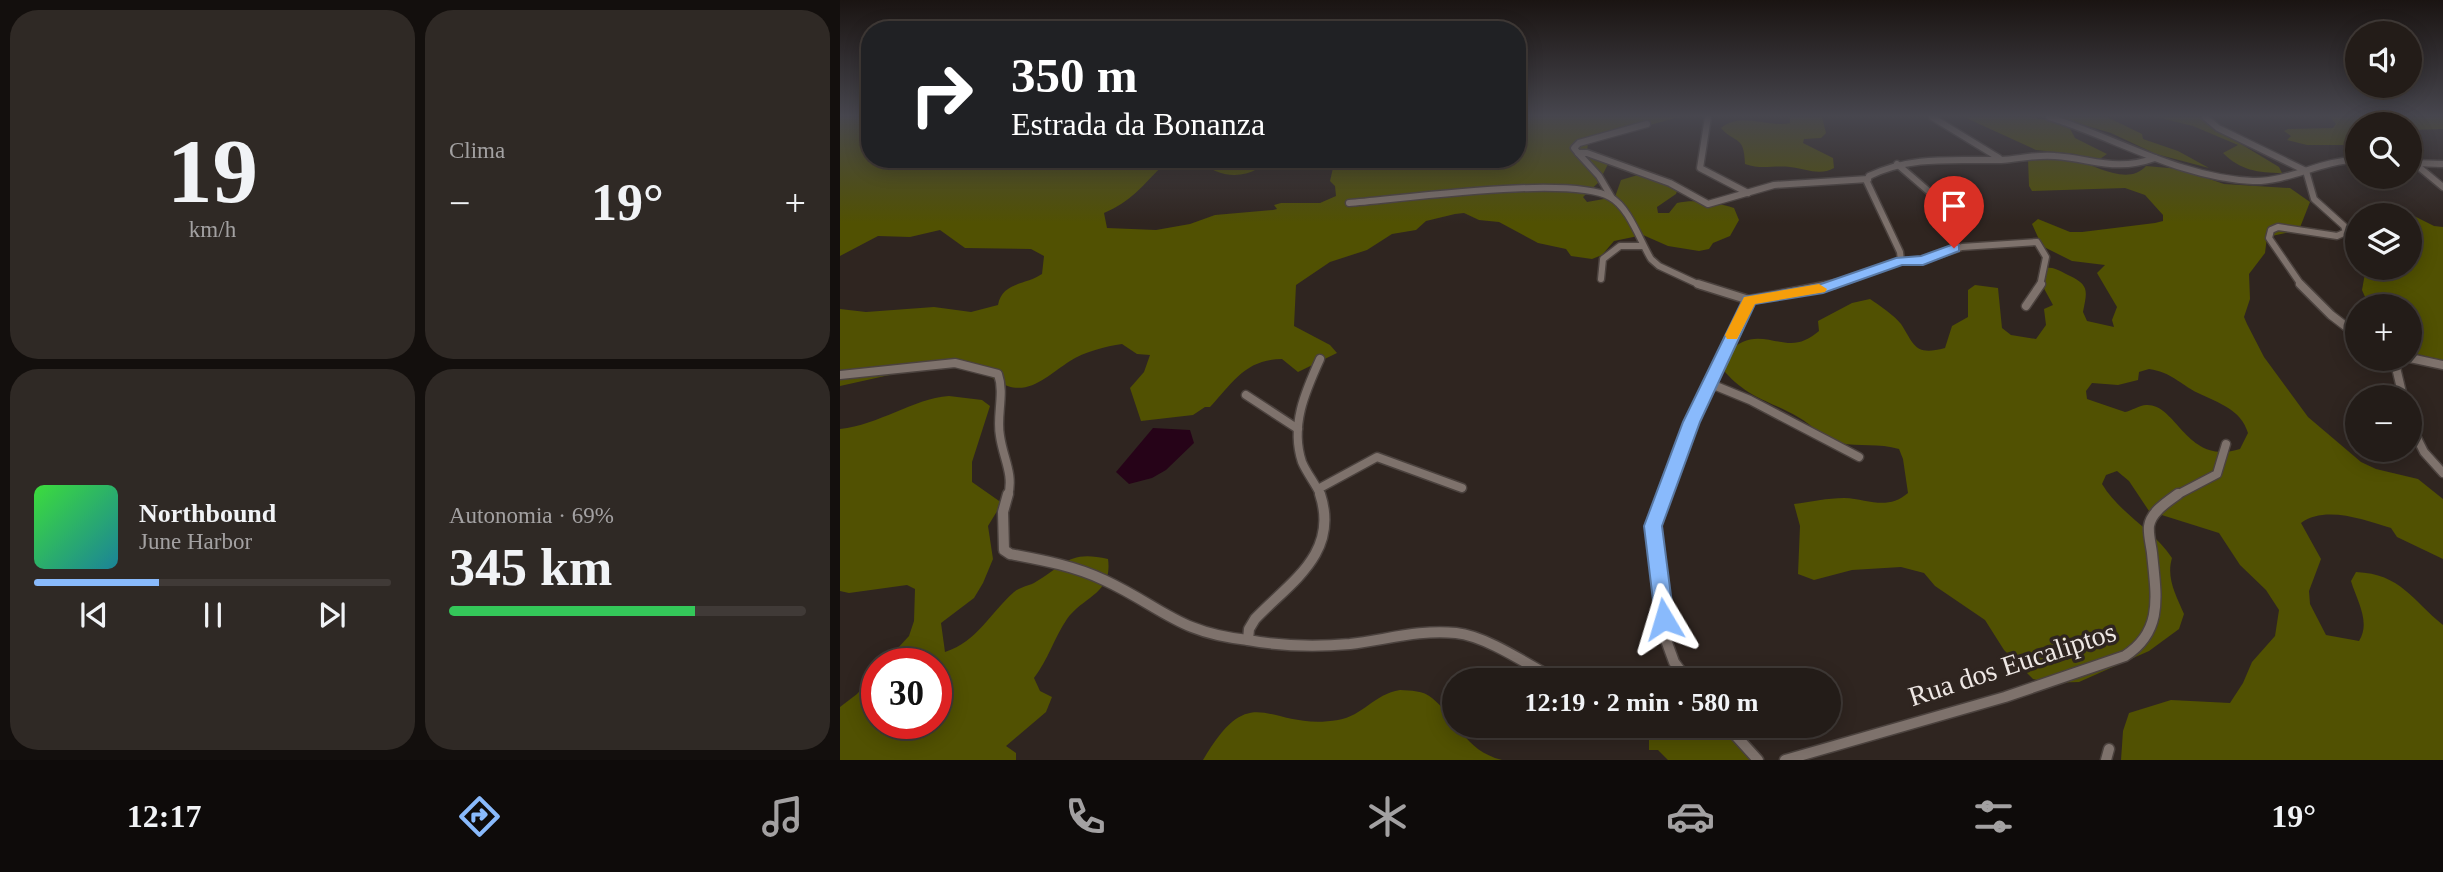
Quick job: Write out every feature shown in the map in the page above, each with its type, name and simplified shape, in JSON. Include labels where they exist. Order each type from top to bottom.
[{"type":"street","points":[[1702,152],[1700,168],[1748,192]]},
{"type":"street","points":[[1989,152],[2001,160]]},
{"type":"street","points":[[2142,152],[2205,174],[2238,180],[2280,180],[2328,160],[2345,160]]},
{"type":"street","points":[[2268,152],[2306,171],[2314,199],[2344,226],[2346,232],[2333,236],[2281,226],[2271,230],[2269,238],[2286,265],[2309,293],[2345,326]]},
{"type":"street","points":[[1578,153],[1587,153],[1670,183],[1708,204],[1788,184],[1832,184],[1867,179],[1897,164],[1929,158],[2001,160],[2057,156],[2124,168],[2155,158]]},
{"type":"street","points":[[1578,153],[1599,176],[1651,259],[1676,276],[1716,292],[1749,300],[1823,288],[1901,261],[1923,260],[1962,247],[2037,242],[2045,251],[2045,272],[2038,293],[2026,306]]},
{"type":"street","points":[[2422,163],[2443,164]]},
{"type":"street","points":[[1897,164],[1948,208]]},
{"type":"street","points":[[2422,171],[2443,187]]},
{"type":"street","points":[[1867,179],[1901,261]]},
{"type":"street","points":[[1349,203],[1559,189],[1585,190],[1612,198]]},
{"type":"street","points":[[1601,279],[1603,259],[1620,246],[1643,246]]},
{"type":"street","points":[[1680,668],[1666,640],[1653,526],[1692,422],[1749,300]]},
{"type":"street","points":[[1248,640],[1249,626],[1258,614],[1303,579],[1317,555],[1324,518],[1318,489],[1302,461],[1298,429],[1300,402],[1320,359]]},
{"type":"street","points":[[2422,361],[2443,365]]},
{"type":"street","points":[[840,375],[956,363],[998,374],[1001,383],[999,434],[1012,481],[1003,512],[1004,550],[1010,554],[1085,572],[1104,580],[1185,629],[1212,638],[1269,644],[1348,644],[1417,633],[1457,634],[1474,638],[1533,668]]},
{"type":"street","points":[[1711,384],[1756,400],[1814,437],[1859,457]]},
{"type":"street","points":[[1246,395],[1298,429]]},
{"type":"street","name":"Rua dos Eucaliptos","points":[[1785,760],[2005,697],[2125,656],[2139,647],[2150,634],[2155,614],[2150,526],[2153,514],[2217,474],[2226,444]]},
{"type":"street","points":[[2422,448],[2443,473]]},
{"type":"street","points":[[1318,489],[1377,457],[1462,488]]},
{"type":"street","points":[[1738,738],[1758,760]]},
{"type":"shaded area","points":[[840,152],[861,152],[861,168],[1160,168],[1130,198],[1104,213],[1107,228],[1156,230],[1190,224],[1215,215],[1273,210],[1277,209],[1274,205],[1281,203],[1320,203],[1336,196],[1335,186],[1330,181],[1333,168],[1526,168],[1526,152],[1588,152],[1609,162],[1599,182],[1583,197],[1587,202],[1615,197],[1621,180],[1641,174],[1678,189],[1676,194],[1657,207],[1658,213],[1669,213],[1677,203],[1706,202],[1734,208],[1739,220],[1730,236],[1713,243],[1709,249],[1699,251],[1668,246],[1643,235],[1614,241],[1602,255],[1592,259],[1571,256],[1566,249],[1538,243],[1499,222],[1479,220],[1464,213],[1426,221],[1416,230],[1392,234],[1367,250],[1330,262],[1296,285],[1294,326],[1330,345],[1337,353],[1298,372],[1282,359],[1259,363],[1233,381],[1210,407],[1205,407],[1193,415],[1141,421],[1130,388],[1144,372],[1150,355],[1137,354],[1122,344],[1082,355],[1027,387],[1008,386],[989,376],[982,368],[930,366],[840,386],[840,309],[866,312],[934,307],[971,312],[998,305],[1000,298],[1009,288],[1042,274],[1044,256],[1031,249],[965,248],[940,230],[910,237],[878,236],[840,256]]},
{"type":"shaded area","points":[[1744,152],[1822,152],[1833,158],[1834,168],[1818,172],[1790,167],[1757,167],[1745,164]]},
{"type":"shaded area","points":[[2060,152],[2107,154],[2097,161]]},
{"type":"shaded area","points":[[2153,152],[2181,152],[2209,168]]},
{"type":"shaded area","points":[[2255,152],[2279,167],[2282,173],[2243,167],[2223,153]]},
{"type":"shaded area","points":[[2038,157],[2077,161],[2122,175],[2139,172],[2146,166],[2180,169],[2224,184],[2290,188],[2310,202],[2299,230],[2267,237],[2265,253],[2249,274],[2250,299],[2244,317],[2264,357],[2308,417],[2345,448],[2345,462],[2361,462],[2376,469],[2418,479],[2443,499],[2443,559],[2397,537],[2391,528],[2345,516],[2322,515],[2311,518],[2301,523],[2321,559],[2309,591],[2310,604],[2326,635],[2359,641],[2364,626],[2351,581],[2356,572],[2371,574],[2405,590],[2443,625],[2443,760],[2121,760],[2123,731],[2129,713],[2171,700],[2230,703],[2252,662],[2275,636],[2279,610],[2266,590],[2240,565],[2219,533],[2149,511],[2129,481],[2117,471],[2106,475],[2102,484],[2109,495],[2156,538],[2172,558],[2171,579],[2184,614],[2179,629],[2149,651],[2079,682],[2049,683],[2033,679],[2004,650],[1985,620],[1935,586],[1924,573],[1901,567],[1852,570],[1814,580],[1798,574],[1800,526],[1794,504],[1844,498],[1878,503],[1893,502],[1908,493],[1903,459],[1899,449],[1834,441],[1798,417],[1742,388],[1725,372],[1727,354],[1747,340],[1796,343],[1805,340],[1819,331],[1818,321],[1852,303],[1870,299],[1898,321],[1917,347],[1927,351],[1945,348],[1952,326],[1968,317],[1968,290],[1975,285],[1998,288],[2002,328],[2011,335],[2036,339],[2046,325],[2044,309],[2053,305],[2041,283],[2040,268],[2058,270],[2080,282],[2086,294],[2083,312],[2087,321],[2114,327],[2112,320],[2117,307],[2097,273],[2105,265],[2072,261],[2042,246],[2032,224],[2038,219],[2070,232],[2082,232],[2155,223],[2163,221],[2163,215],[2145,195],[2125,188],[2032,191],[2029,186],[2028,159]],"holes":[[[2149,369],[2170,376],[2221,404],[2240,418],[2248,433],[2240,449],[2222,452],[2207,449],[2184,433],[2157,407],[2144,405],[2125,412],[2087,399],[2086,391],[2092,383],[2118,385],[2138,380],[2139,372]]]},
{"type":"shaded area","points":[[1210,168],[1257,168],[1234,175]]},
{"type":"shaded area","points":[[2422,220],[2443,227],[2443,361],[2422,355],[2422,294],[2364,294],[2364,280],[2422,280]]},
{"type":"shaded area","points":[[949,396],[982,400],[990,406],[972,462],[972,482],[1002,503],[988,526],[993,559],[983,583],[974,598],[941,623],[944,648],[898,648],[909,636],[914,621],[915,589],[907,585],[849,593],[840,591],[840,429],[868,423],[935,398]]},
{"type":"shaded area","points":[[1153,428],[1190,430],[1194,443],[1166,470],[1152,478],[1129,484],[1116,472]]},
{"type":"shaded area","points":[[1084,556],[1108,559],[1106,580],[1095,594],[1067,619],[1034,678],[1040,691],[1052,697],[1046,712],[1006,746],[1016,753],[1016,760],[840,760],[840,707],[861,690],[861,739],[952,739],[952,649],[975,634],[1014,592],[1075,558]]},
{"type":"shaded area","points":[[1417,691],[1428,695],[1442,708],[1442,738],[1467,738],[1478,749],[1502,760],[1203,760],[1220,734],[1235,720],[1249,713],[1314,722],[1338,720],[1355,714],[1391,692]]},
{"type":"shaded area","points":[[1649,738],[1734,738],[1753,760],[1668,760],[1658,750],[1649,750]]},
{"type":"slow traffic","points":[[1732,335],[1749,300],[1819,289]]},
{"type":"route","points":[[1664,619],[1653,526],[1692,422],[1749,300],[1823,288],[1901,261],[1923,260],[1954,248]]}]
